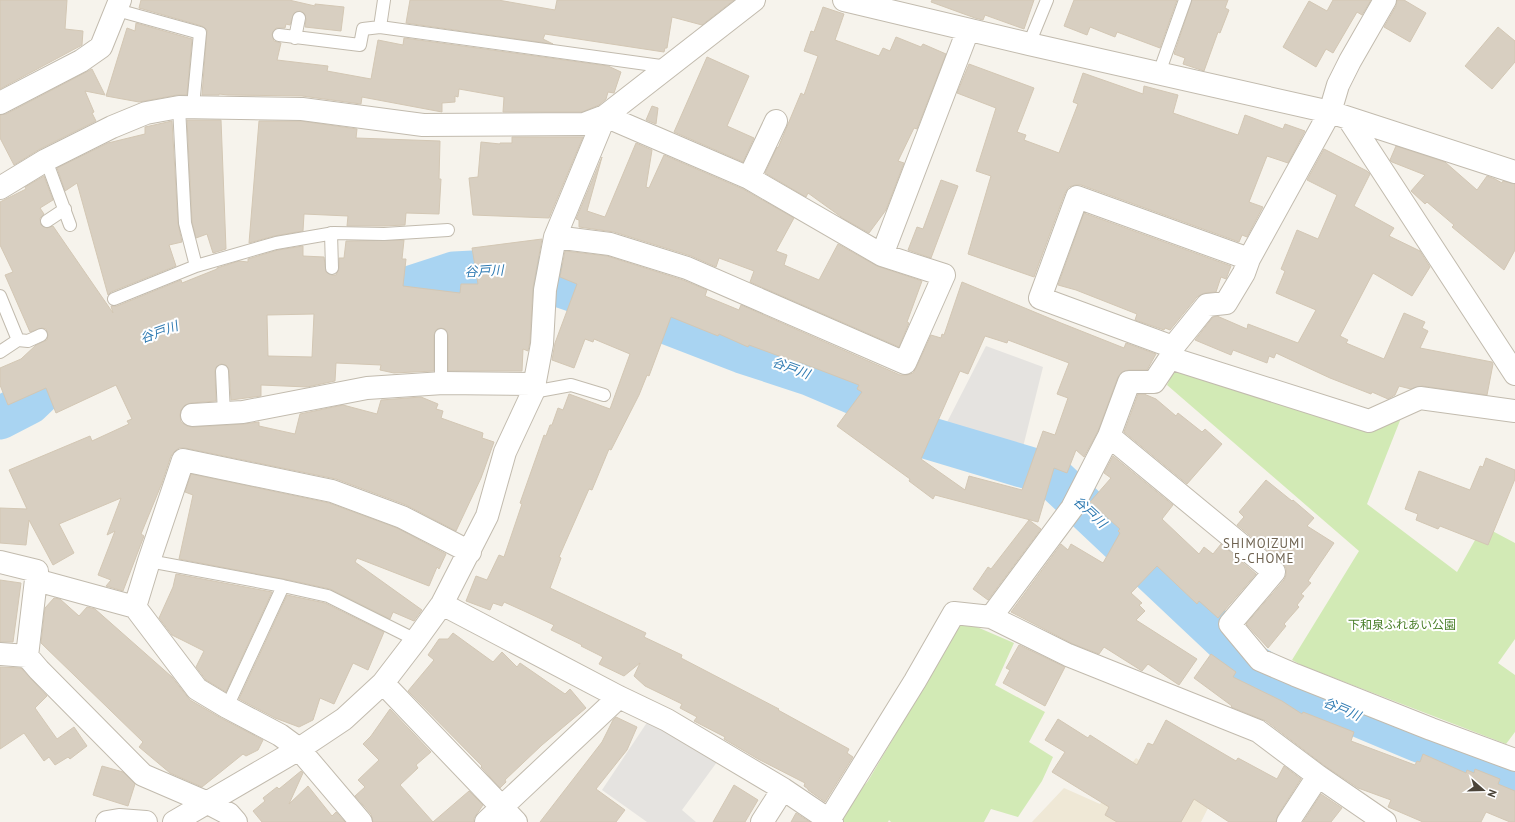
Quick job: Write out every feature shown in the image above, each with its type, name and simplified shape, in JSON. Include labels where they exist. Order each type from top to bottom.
[{"type":"street","points":[[0,188],[46,160],[146,112],[186,106],[302,109],[423,125],[584,124],[605,116],[754,0]]},
{"type":"street","points":[[844,0],[883,4],[968,30],[1339,115],[1515,172]]},
{"type":"street","points":[[1385,0],[1347,66],[1338,85],[1339,115],[1515,374]]},
{"type":"street","points":[[0,103],[81,61],[101,47],[118,5]]},
{"type":"street","points":[[882,255],[968,30]]},
{"type":"street","points":[[991,617],[1076,500],[1109,436],[1130,382],[1154,382],[1171,352],[1207,305],[1226,303],[1244,273],[1249,259],[1339,115]]},
{"type":"street","points":[[555,237],[610,244],[687,268],[905,363],[944,275],[882,255],[749,178],[605,116]]},
{"type":"street","points":[[174,822],[299,749],[344,718],[383,683],[442,604],[470,552],[487,516],[505,452],[534,388],[542,344],[547,282],[555,237],[605,116]]},
{"type":"street","points":[[749,178],[776,121]]},
{"type":"street","points":[[1249,259],[1077,197],[1040,298],[1171,352],[1369,422],[1420,398],[1515,411]]},
{"type":"street","points":[[192,415],[243,412],[367,388],[441,384],[534,388]]},
{"type":"street","points":[[1109,436],[1274,572],[1230,624],[1260,660],[1430,729],[1513,755]]},
{"type":"street","points":[[135,607],[183,460],[332,491],[402,518],[470,552]]},
{"type":"street","points":[[0,562],[36,571],[27,656]]},
{"type":"street","points":[[36,580],[135,607],[197,689],[227,708],[280,735],[299,749],[361,822]]},
{"type":"street","points":[[442,604],[619,697],[667,720],[783,790],[831,821],[954,613],[991,617],[1068,655],[1258,731],[1318,776],[1385,822]]},
{"type":"street","points":[[0,654],[27,656],[143,774],[208,803],[229,814],[236,822]]},
{"type":"street","points":[[383,683],[509,815]]},
{"type":"street","points":[[486,822],[509,815],[619,697]]},
{"type":"street","points":[[1288,822],[1318,776]]},
{"type":"street","points":[[762,822],[783,790]]},
{"type":"street","points":[[107,822],[119,820],[146,822]]},
{"type":"lane","points":[[380,27],[384,0]]},
{"type":"lane","points":[[1029,44],[1047,0]]},
{"type":"lane","points":[[1159,73],[1185,0]]},
{"type":"lane","points":[[118,5],[200,33],[186,106],[185,223],[196,266]]},
{"type":"lane","points":[[295,38],[299,18]]},
{"type":"lane","points":[[279,36],[360,45],[363,29],[380,27],[668,67]]},
{"type":"lane","points":[[46,160],[70,225]]},
{"type":"lane","points":[[47,221],[65,209]]},
{"type":"lane","points":[[114,299],[196,266],[276,243],[331,233],[384,234],[448,230]]},
{"type":"lane","points":[[331,233],[332,268]]},
{"type":"lane","points":[[0,296],[18,340]]},
{"type":"lane","points":[[0,352],[18,340],[28,341],[41,335]]},
{"type":"lane","points":[[440,335],[441,384]]},
{"type":"lane","points":[[222,371],[224,414]]},
{"type":"lane","points":[[534,388],[571,385],[604,395]]},
{"type":"lane","points":[[149,561],[328,596],[416,640]]},
{"type":"lane","points":[[227,708],[283,586]]},
{"type":"shaded area","points":[[986,346],[1043,367],[1020,459],[992,453],[940,436]]},
{"type":"shaded area","points":[[648,721],[717,762],[682,810],[696,822],[647,822],[602,790]]},
{"type":"shaded area","points":[[1136,758],[1208,808],[1201,822],[1032,822],[1064,788],[1100,804]]},
{"type":"green space","name":"下和泉ふれあい公園","points":[[1176,367],[1401,418],[1367,504],[1457,572],[1483,526],[1515,543],[1515,639],[1498,663],[1515,675],[1515,732],[1506,744],[1303,666],[1292,660],[1359,551],[1167,385]]},
{"type":"green space","points":[[970,624],[1014,643],[995,685],[1045,712],[1029,742],[1053,757],[1042,781],[1018,817],[991,809],[984,822],[891,822],[889,820],[888,822],[843,822],[837,818],[868,781],[946,649],[954,627]]},
{"type":"building","points":[[0,0],[67,0],[65,29],[83,31],[82,45],[0,89]]},
{"type":"building","points":[[141,0],[289,0],[315,6],[315,4],[344,7],[341,31],[305,27],[306,19],[304,13],[300,11],[294,13],[290,25],[286,24],[285,28],[276,28],[272,34],[274,41],[281,43],[277,60],[328,66],[327,71],[371,79],[378,40],[403,45],[404,38],[608,66],[621,72],[614,93],[608,92],[606,99],[599,105],[582,112],[503,112],[504,97],[459,89],[458,97],[455,96],[455,102],[442,103],[442,112],[362,97],[361,104],[302,96],[202,95],[207,30],[202,26],[139,8]]},
{"type":"building","points":[[410,0],[498,0],[555,10],[557,0],[734,0],[702,25],[672,17],[667,48],[665,48],[664,52],[545,34],[543,39],[553,44],[406,23]]},
{"type":"building","points":[[932,0],[1034,0],[1024,29],[985,15],[983,20],[975,18],[931,2]]},
{"type":"building","points":[[1074,0],[1177,0],[1160,48],[1117,32],[1115,37],[1090,27],[1087,35],[1064,26]]},
{"type":"building","points":[[1192,0],[1228,0],[1225,8],[1229,10],[1220,33],[1218,32],[1204,71],[1183,64],[1185,58],[1174,54]]},
{"type":"building","points":[[1333,0],[1371,0],[1362,15],[1357,12],[1333,53],[1326,49],[1316,67],[1283,47],[1309,1],[1327,11]]},
{"type":"building","points":[[1397,0],[1404,0],[1426,13],[1410,42],[1384,27],[1396,6]]},
{"type":"building","points":[[823,7],[844,14],[835,40],[879,56],[883,48],[890,51],[896,37],[921,47],[923,44],[946,54],[917,129],[914,128],[898,161],[904,163],[886,210],[869,233],[844,219],[808,193],[806,197],[765,173],[777,147],[778,148],[801,93],[804,95],[818,56],[804,51],[811,31],[814,32]]},
{"type":"building","points":[[136,23],[192,39],[187,95],[177,95],[139,102],[106,96],[127,28],[135,31]]},
{"type":"building","points":[[1498,27],[1515,41],[1515,62],[1492,89],[1465,66]]},
{"type":"building","points":[[707,57],[749,76],[727,126],[754,138],[743,162],[674,132]]},
{"type":"building","points":[[969,64],[1034,88],[1017,132],[1026,135],[1024,140],[1059,153],[1078,104],[1073,102],[1083,73],[1143,94],[1144,86],[1178,95],[1173,113],[1238,135],[1245,115],[1283,129],[1285,124],[1305,131],[1288,163],[1267,156],[1249,202],[1263,207],[1247,237],[1242,235],[1239,242],[1081,185],[1075,185],[1069,187],[1065,193],[1034,277],[968,254],[991,176],[976,171],[996,108],[957,93]]},
{"type":"building","points":[[92,69],[105,95],[85,91],[94,112],[92,113],[96,121],[40,149],[14,165],[0,138],[0,115],[6,114]]},
{"type":"building","points":[[652,106],[658,108],[656,124],[646,120]]},
{"type":"building","points":[[187,120],[221,120],[226,249],[213,253],[207,234],[196,238],[192,222]]},
{"type":"building","points":[[172,121],[178,223],[182,242],[169,245],[176,266],[111,292],[108,295],[77,183],[65,191],[57,168],[108,143],[145,134],[145,127]]},
{"type":"building","points":[[259,121],[301,121],[357,129],[356,138],[440,141],[439,179],[441,179],[439,214],[406,213],[405,225],[347,226],[348,216],[304,214],[303,231],[274,236],[249,243]]},
{"type":"building","points":[[512,137],[583,137],[549,218],[473,215],[469,178],[478,177],[481,142],[500,144],[512,143]]},
{"type":"building","points":[[636,143],[652,150],[646,187],[649,188],[664,155],[743,189],[794,218],[776,251],[787,255],[784,265],[819,280],[838,244],[877,266],[922,281],[907,322],[909,323],[899,347],[750,282],[754,271],[719,258],[716,267],[691,256],[614,232],[579,227],[579,220],[576,219],[602,157],[587,211],[605,217]]},
{"type":"building","points":[[1396,146],[1445,162],[1477,190],[1487,176],[1502,183],[1503,181],[1515,184],[1515,250],[1504,270],[1452,227],[1454,225],[1427,202],[1425,204],[1411,191],[1425,175],[1390,160]]},
{"type":"building","points":[[1324,149],[1367,171],[1370,174],[1354,206],[1394,228],[1389,236],[1420,251],[1430,267],[1412,296],[1373,273],[1340,336],[1348,340],[1346,343],[1384,359],[1404,313],[1425,322],[1422,328],[1428,331],[1420,348],[1492,362],[1493,364],[1487,395],[1422,386],[1411,389],[1399,386],[1395,395],[1388,399],[1330,378],[1276,353],[1274,358],[1269,356],[1267,363],[1233,350],[1231,355],[1195,340],[1213,317],[1217,316],[1247,329],[1248,324],[1298,343],[1316,310],[1276,293],[1285,271],[1281,269],[1297,230],[1318,239],[1337,195],[1307,180]]},
{"type":"building","points":[[44,176],[53,200],[40,208],[44,214],[40,218],[41,225],[47,228],[53,226],[113,313],[111,306],[117,306],[181,280],[182,283],[217,268],[239,261],[248,262],[248,259],[278,250],[303,246],[303,256],[324,257],[326,272],[336,275],[339,268],[339,258],[344,258],[346,241],[404,240],[402,259],[406,259],[403,286],[460,293],[461,284],[478,284],[472,248],[542,239],[533,288],[530,342],[528,351],[523,349],[522,371],[448,371],[448,335],[445,329],[441,328],[437,329],[434,335],[434,371],[394,373],[380,370],[381,365],[336,363],[335,381],[307,387],[261,385],[261,396],[231,400],[229,370],[226,365],[221,364],[216,367],[215,371],[216,401],[191,403],[185,405],[181,410],[181,422],[187,426],[193,427],[259,422],[259,426],[295,434],[300,414],[343,405],[377,414],[381,400],[421,397],[438,404],[436,409],[443,411],[441,418],[483,433],[482,438],[494,442],[481,478],[456,531],[406,505],[336,479],[179,448],[171,456],[162,483],[141,534],[144,536],[123,591],[106,586],[111,580],[98,575],[115,531],[107,535],[121,498],[59,524],[74,553],[53,565],[29,520],[26,545],[0,543],[0,508],[27,509],[9,470],[90,436],[92,441],[129,424],[127,421],[132,419],[116,385],[56,413],[46,388],[8,405],[0,385],[0,368],[21,359],[36,345],[47,340],[48,335],[46,329],[42,328],[30,332],[5,275],[13,272],[0,245],[0,202],[26,189],[25,187]],"holes":[[[314,314],[312,357],[268,356],[267,315]]]},
{"type":"building","points":[[941,180],[958,186],[931,258],[908,250],[917,227],[923,229]]},
{"type":"building","points":[[1084,213],[1231,266],[1226,279],[1221,277],[1216,292],[1205,293],[1197,297],[1170,330],[1165,328],[1164,330],[1135,320],[1137,314],[1076,290],[1058,285]]},
{"type":"building","points":[[565,251],[607,256],[683,280],[707,290],[705,296],[739,310],[741,305],[900,375],[913,373],[931,335],[941,338],[942,334],[944,335],[962,282],[1124,348],[1126,343],[1156,354],[1147,370],[1129,370],[1122,372],[1118,377],[1098,431],[1084,457],[1076,450],[1067,473],[1054,468],[1038,522],[935,495],[933,499],[909,481],[910,479],[837,426],[862,392],[857,389],[859,385],[799,362],[798,363],[749,345],[748,347],[719,334],[718,336],[671,317],[649,376],[647,375],[639,395],[611,450],[609,449],[592,490],[589,489],[559,557],[561,558],[550,588],[646,633],[644,637],[682,655],[681,658],[779,709],[778,710],[849,749],[847,753],[853,757],[825,802],[808,790],[804,786],[805,783],[758,759],[724,739],[725,737],[694,721],[697,717],[680,708],[682,704],[645,686],[634,676],[640,663],[624,676],[599,664],[603,657],[551,630],[554,625],[504,602],[502,606],[493,603],[490,610],[466,601],[476,576],[487,580],[499,555],[504,557],[522,504],[520,503],[544,435],[546,436],[550,425],[552,425],[558,408],[563,410],[569,394],[610,409],[630,354],[594,339],[593,342],[585,339],[574,368],[552,360],[555,343],[577,284],[560,277]],"holes":[[[985,336],[1007,343],[1008,340],[1069,363],[1057,394],[1068,398],[1055,435],[1043,431],[1022,490],[969,476],[965,490],[921,459],[960,371],[968,374]]]},
{"type":"building","points":[[1138,394],[1144,394],[1156,399],[1176,416],[1178,413],[1202,432],[1205,429],[1222,444],[1187,484],[1124,432]]},
{"type":"building","points":[[1113,456],[1173,505],[1162,519],[1199,554],[1204,547],[1213,554],[1221,544],[1256,574],[1218,618],[1199,601],[1197,604],[1157,566],[1131,593],[1142,603],[1139,605],[1145,611],[1136,620],[1197,659],[1179,685],[1148,664],[1142,671],[1104,647],[1099,654],[1073,644],[1011,612],[1061,544],[1068,550],[1071,544],[1103,563],[1120,533],[1118,531],[1120,529],[1090,502],[1111,478],[1104,473]]},
{"type":"building","points":[[1486,458],[1515,470],[1515,479],[1488,545],[1440,526],[1438,529],[1416,520],[1418,514],[1405,509],[1419,471],[1470,490],[1480,466],[1483,467]]},
{"type":"building","points":[[191,474],[329,503],[397,528],[446,554],[439,569],[437,567],[429,586],[357,558],[355,562],[422,610],[414,621],[393,612],[390,619],[330,589],[179,559],[193,495],[185,492]]},
{"type":"building","points":[[1266,480],[1314,518],[1307,526],[1334,543],[1308,581],[1311,583],[1301,594],[1304,596],[1297,605],[1299,607],[1284,624],[1286,626],[1268,648],[1246,624],[1284,580],[1286,568],[1282,562],[1237,525],[1244,517],[1239,512]]},
{"type":"building","points":[[1029,520],[1041,529],[988,600],[973,589],[988,567],[991,569]]},
{"type":"building","points":[[176,574],[272,592],[226,692],[206,680],[196,667],[204,651],[172,635],[159,618],[173,587]]},
{"type":"building","points":[[0,580],[21,583],[13,642],[0,642]]},
{"type":"building","points":[[287,595],[325,603],[384,632],[368,670],[353,663],[334,704],[320,698],[313,720],[299,727],[275,718],[239,699]]},
{"type":"building","points":[[54,598],[60,599],[79,616],[87,607],[95,609],[172,677],[190,700],[263,740],[258,750],[246,756],[243,754],[202,787],[170,773],[139,747],[143,742],[41,643],[45,608]]},
{"type":"building","points":[[453,633],[493,662],[502,652],[517,667],[520,663],[565,694],[570,689],[586,708],[542,745],[505,780],[506,782],[500,788],[481,767],[482,766],[408,691],[434,660],[428,655],[439,639],[448,639]]},
{"type":"building","points":[[1019,645],[1065,667],[1045,706],[1003,683],[1010,670],[1006,668]]},
{"type":"building","points":[[1211,654],[1236,672],[1233,677],[1282,701],[1302,714],[1303,712],[1354,732],[1351,741],[1415,765],[1417,761],[1420,762],[1423,754],[1466,773],[1467,770],[1474,773],[1475,769],[1500,779],[1498,784],[1515,791],[1515,822],[1510,822],[1486,812],[1481,822],[1423,822],[1388,807],[1391,800],[1358,788],[1325,766],[1266,721],[1231,707],[1232,706],[1194,678]]},
{"type":"building","points":[[0,667],[21,668],[47,696],[35,708],[57,739],[74,727],[87,746],[70,759],[68,757],[55,765],[49,757],[44,761],[24,733],[0,749]]},
{"type":"building","points":[[390,709],[431,752],[416,765],[418,768],[400,785],[433,822],[373,822],[371,814],[355,796],[365,787],[358,780],[379,760],[363,744],[371,736]]},
{"type":"building","points":[[616,717],[637,727],[627,750],[596,789],[625,810],[616,822],[540,822],[602,742]]},
{"type":"building","points":[[1058,719],[1088,738],[1090,735],[1137,765],[1148,743],[1153,745],[1166,720],[1236,761],[1238,758],[1277,779],[1284,766],[1301,779],[1278,815],[1276,822],[1229,822],[1194,799],[1181,822],[1117,822],[1105,815],[1109,807],[1052,772],[1065,752],[1045,740]]},
{"type":"building","points":[[102,766],[123,772],[135,784],[128,806],[93,795]]},
{"type":"building","points":[[301,771],[303,773],[289,804],[308,786],[332,816],[336,812],[345,822],[262,822],[253,811],[265,801],[263,798],[277,787],[279,789]]},
{"type":"building","points":[[734,785],[758,800],[745,822],[713,822]]},
{"type":"building","points":[[469,791],[483,805],[474,818],[474,822],[433,822]]},
{"type":"building","points":[[1321,794],[1342,808],[1331,822],[1303,822]]},
{"type":"building","points":[[796,813],[810,822],[791,822]]},
{"type":"waterway","name":"谷戸川","points":[[351,290],[405,289],[454,273],[513,270],[654,318],[742,352],[809,374],[856,394],[925,437],[1049,474],[1253,666],[1290,687],[1419,741],[1515,774]]},
{"type":"waterway","name":"谷戸川","points":[[0,418],[29,403],[76,358],[89,353]]},
{"type":"district","name":"SHIMOIZUMI 5-CHOME","points":[[1264,550]]}]
